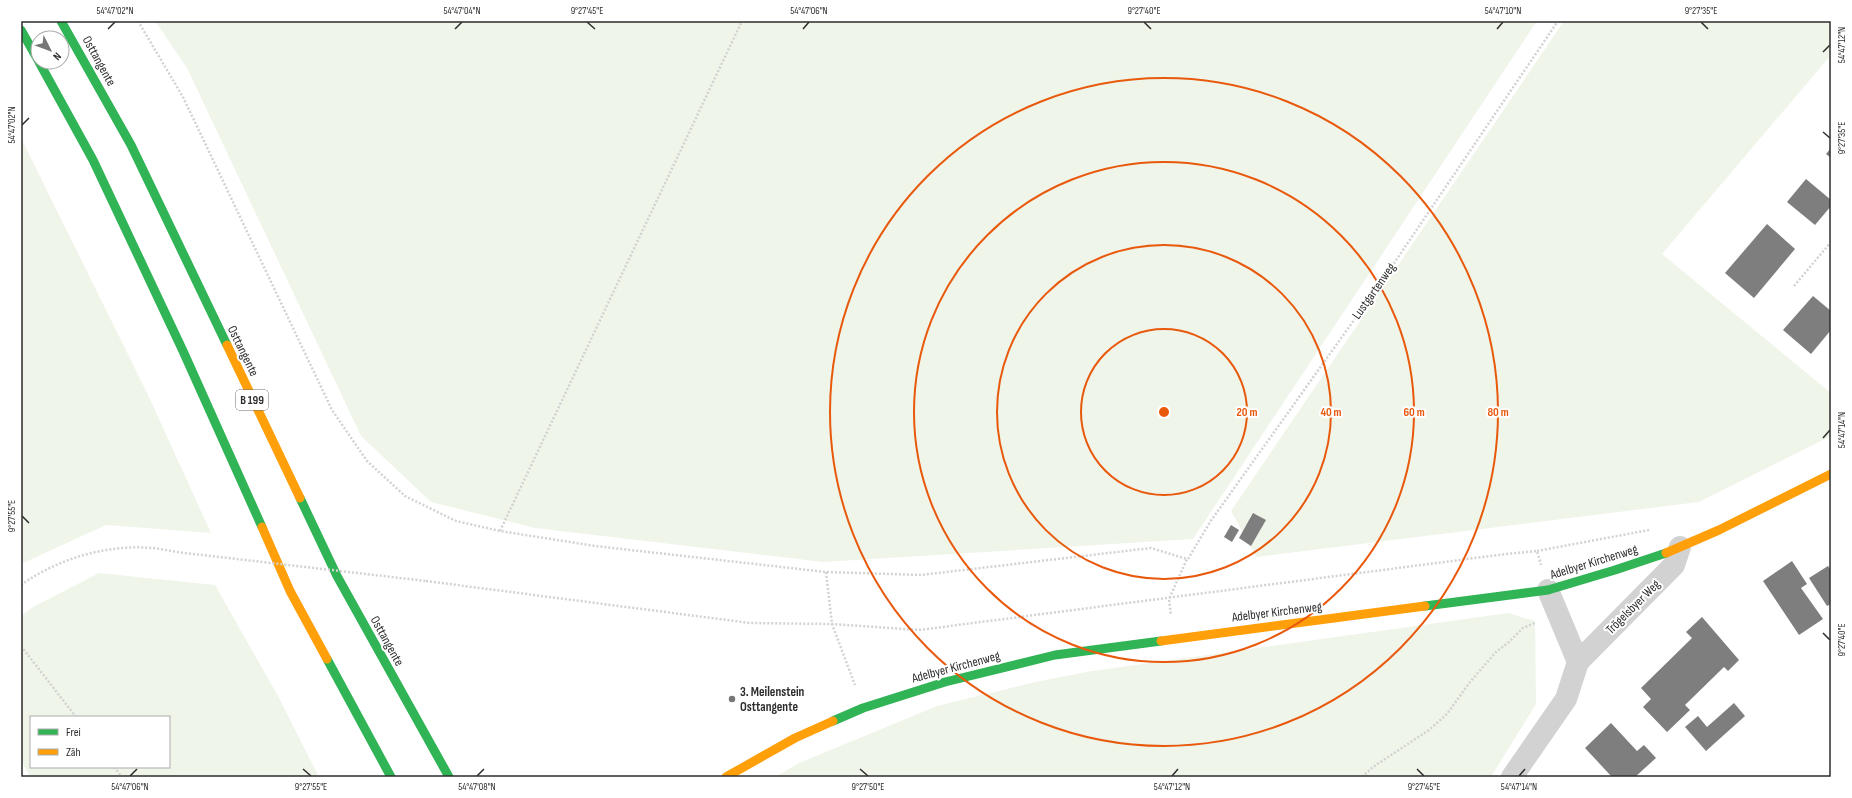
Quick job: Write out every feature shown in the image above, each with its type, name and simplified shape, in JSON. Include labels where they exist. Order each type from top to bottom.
[{"type":"main road","name":"Osttangente","points":[[61,21],[131,145],[337,576],[449,777]]},
{"type":"main road","points":[[21,30],[30,46]]},
{"type":"main road","points":[[43,70],[93,160],[187,359],[290,591],[391,777]]},
{"type":"main road","name":"Adelbyer Kirchenweg","points":[[726,777],[795,738],[863,708],[944,682],[1056,655],[1173,638],[1492,599],[1548,590],[1620,570],[1680,547],[1744,518],[1831,474]]},
{"type":"street","name":"Trögelsbyer Weg","points":[[1512,777],[1566,699],[1578,662],[1674,565],[1680,547]]},
{"type":"street","points":[[1548,590],[1578,662]]},
{"type":"path","points":[[138,21],[183,97],[332,410],[367,462],[405,496],[456,520],[500,531],[595,546],[826,572],[921,574],[1151,548],[1188,559]]},
{"type":"path","points":[[500,531],[742,21]]},
{"type":"path","name":"Lustgartenweg","points":[[1169,599],[1188,559],[1210,522],[1384,278],[1558,21]]},
{"type":"path","points":[[1794,286],[1831,242]]},
{"type":"path","points":[[21,585],[29,579],[70,559],[115,549],[151,548],[426,581],[750,623],[832,624],[919,630],[1537,551],[1656,529]]},
{"type":"path","points":[[1537,551],[1548,590]]},
{"type":"path","points":[[826,572],[832,624],[863,708]]},
{"type":"path","points":[[1169,599],[1173,638]]},
{"type":"path","points":[[1362,777],[1373,767],[1429,730],[1447,714],[1485,665],[1522,628],[1558,613]]},
{"type":"path","points":[[21,646],[75,716]]},
{"type":"path","points":[[115,768],[122,777]]},
{"type":"shaded area","points":[[155,21],[1537,21],[1193,539],[823,562],[535,528],[431,502],[361,436],[187,68]]},
{"type":"shaded area","points":[[1564,21],[1831,21],[1831,55],[1662,254],[1831,393],[1831,436],[1699,502],[1256,557],[1231,511]]},
{"type":"shaded area","points":[[21,138],[148,395],[211,533],[106,525],[21,564]]},
{"type":"shaded area","points":[[99,573],[215,585],[278,696],[319,777],[30,777],[21,761],[21,616],[33,607]]},
{"type":"shaded area","points":[[1508,613],[1535,621],[1536,704],[1491,777],[775,777],[799,763],[937,706],[1035,682],[1092,671]]},
{"type":"building","points":[[1831,148],[1831,158],[1826,154]]},
{"type":"building","points":[[1806,179],[1831,200],[1831,206],[1815,225],[1787,202]]},
{"type":"building","points":[[1767,224],[1795,249],[1754,298],[1725,273]]},
{"type":"building","points":[[1813,296],[1831,311],[1831,330],[1811,354],[1783,330]]},
{"type":"building","points":[[1253,513],[1266,520],[1251,546],[1239,538]]},
{"type":"building","points":[[1231,525],[1239,530],[1232,542],[1224,537]]},
{"type":"building","points":[[1792,561],[1807,584],[1801,588],[1823,619],[1799,635],[1763,581]]},
{"type":"building","points":[[1828,566],[1831,570],[1831,604],[1827,606],[1809,578]]},
{"type":"building","points":[[1702,617],[1739,660],[1728,671],[1724,667],[1685,705],[1690,710],[1667,732],[1643,707],[1651,699],[1641,688],[1692,638],[1686,632]]},
{"type":"building","points":[[1734,703],[1745,716],[1706,751],[1685,727],[1698,716],[1707,727]]},
{"type":"building","points":[[1611,723],[1637,751],[1644,745],[1656,758],[1635,777],[1612,777],[1585,748]]},
{"type":"traffic: fast","points":[[61,21],[131,145],[227,345]]},
{"type":"traffic: fast","points":[[21,30],[30,46]]},
{"type":"traffic: fast","points":[[43,70],[93,160],[183,351],[262,527]]},
{"type":"traffic: fast","points":[[300,498],[337,576],[449,777]]},
{"type":"traffic: fast","points":[[1425,606],[1548,590],[1666,553]]},
{"type":"traffic: fast","points":[[833,721],[863,708],[945,682],[1055,655],[1161,641]]},
{"type":"traffic: fast","points":[[327,659],[391,777]]},
{"type":"traffic: slow","points":[[227,345],[300,498]]},
{"type":"traffic: slow","points":[[1666,553],[1719,530],[1831,474]]},
{"type":"traffic: slow","points":[[262,527],[290,591],[327,659]]},
{"type":"traffic: slow","points":[[1161,641],[1425,606]]},
{"type":"traffic: slow","points":[[726,777],[795,738],[833,721]]},
{"type":"place","name":"3. Meilenstein Osttangente","points":[[732,699]]}]
